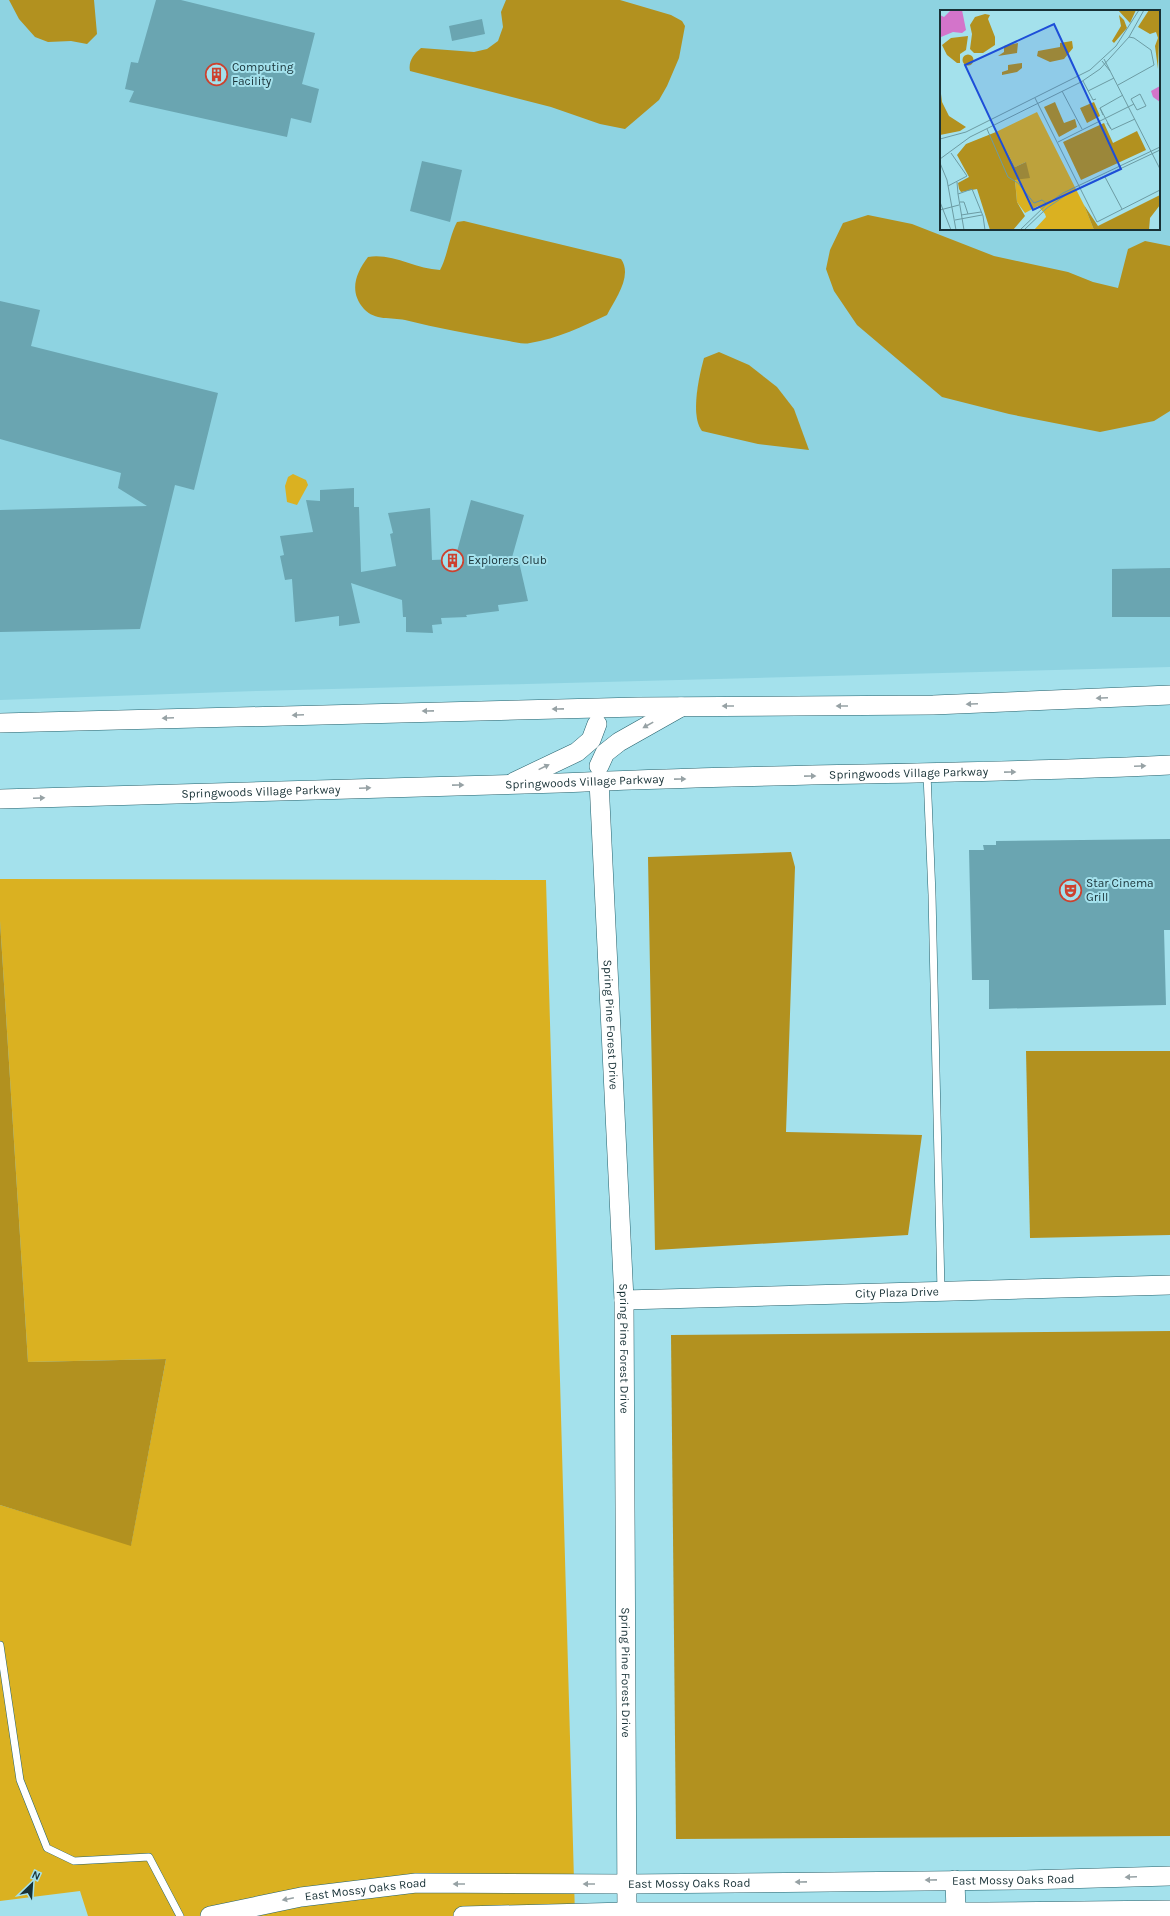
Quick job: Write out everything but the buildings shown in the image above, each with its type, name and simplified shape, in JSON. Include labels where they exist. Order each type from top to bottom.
[{"type":"street","points":[[0,723],[420,711],[682,706],[933,705],[1170,695]]},
{"type":"street","points":[[599,773],[605,753],[619,742],[682,706]]},
{"type":"street","points":[[509,784],[577,752],[591,740],[598,724]]},
{"type":"street","name":"Springwoods Village Parkway","points":[[0,799],[509,784],[599,773],[927,773],[1047,771],[1170,765]]},
{"type":"street","name":"Spring Pine Forest Drive","points":[[599,773],[624,1300],[627,1914]]},
{"type":"street","name":"City Plaza Drive","points":[[624,1300],[1170,1285]]},
{"type":"street","name":"East Mossy Oaks Road","points":[[210,1916],[301,1896],[416,1883],[628,1884],[1170,1876]]},
{"type":"street","points":[[955,1880],[956,1914]]},
{"type":"street","points":[[463,1916],[627,1914],[956,1914],[1170,1910]]},
{"type":"lane","points":[[927,773],[932,894],[941,1291]]},
{"type":"lane","points":[[0,1645],[20,1780],[48,1848],[74,1861],[150,1857],[180,1916]]},
{"type":"shaded area","points":[[0,0],[1170,0],[1170,667],[257,691],[0,700]]},
{"type":"shaded area","points":[[9,0],[94,0],[97,34],[87,44],[71,41],[48,42],[35,37],[19,19]]},
{"type":"shaded area","points":[[506,0],[620,0],[671,15],[682,21],[685,26],[679,58],[667,86],[659,100],[625,129],[600,124],[551,107],[410,71],[412,58],[421,48],[474,52],[487,49],[498,41],[503,27],[501,12]]},
{"type":"shaded area","points":[[868,215],[912,224],[994,256],[1068,272],[1093,282],[1118,288],[1128,249],[1145,241],[1170,246],[1170,411],[1154,421],[1100,432],[1009,414],[942,397],[857,325],[834,291],[826,269],[830,250],[843,223]]},
{"type":"shaded area","points":[[464,221],[621,259],[625,273],[622,287],[607,315],[560,335],[524,344],[400,319],[378,317],[368,313],[359,303],[355,290],[357,276],[363,263],[368,257],[386,257],[422,267],[440,270],[457,222]]},
{"type":"shaded area","points":[[719,352],[749,365],[777,387],[794,409],[809,450],[758,444],[702,431],[698,424],[696,406],[700,375],[704,358]]},
{"type":"shaded area","points":[[293,474],[306,480],[308,485],[297,505],[287,502],[285,486],[288,477]]},
{"type":"shaded area","points":[[791,852],[795,867],[786,1132],[922,1135],[908,1235],[655,1250],[648,857]]},
{"type":"shaded area","points":[[0,879],[546,880],[575,1916],[88,1916],[80,1891],[0,1901],[0,1505],[131,1545],[166,1359],[28,1362],[0,921]]},
{"type":"shaded area","points":[[0,921],[28,1362],[166,1359],[131,1546],[0,1505]]},
{"type":"shaded area","points":[[1026,1051],[1170,1051],[1170,1235],[1030,1238]]},
{"type":"shaded area","points":[[1170,1331],[1170,1836],[676,1839],[671,1335]]},
{"type":"place","name":"Computing Facility","points":[[216,74]]},
{"type":"place","name":"Explorers Club","points":[[453,560]]},
{"type":"place","name":"Star Cinema Grill","points":[[1070,890]]}]
